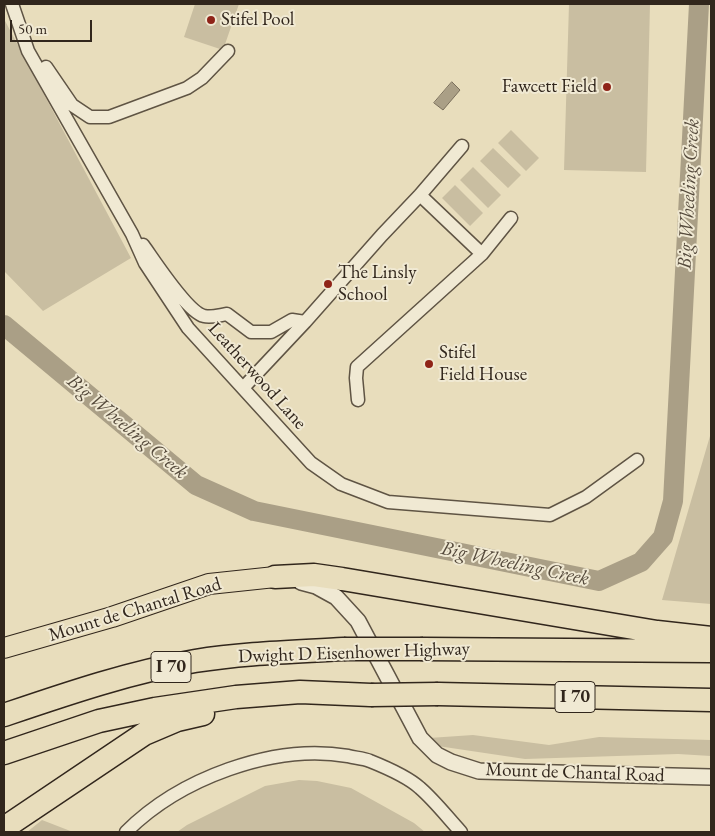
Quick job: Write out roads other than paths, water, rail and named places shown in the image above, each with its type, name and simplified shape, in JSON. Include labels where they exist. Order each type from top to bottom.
[{"type":"highway","points":[[275,576],[314,575],[342,578],[656,632],[711,638]]},
{"type":"highway","name":"Dwight D Eisenhower Highway","points":[[4,715],[72,692],[139,674],[194,662],[257,653],[344,649],[711,651]]},
{"type":"highway","name":"Dwight D Eisenhower Highway","points":[[4,753],[99,722],[154,709],[236,697],[300,692],[371,695],[438,694],[711,700]]},
{"type":"highway","points":[[4,828],[144,734],[177,720],[225,708],[266,706],[337,693]]},
{"type":"main road","name":"Mount de Chantal Road","points":[[4,648],[112,617],[209,584],[275,576]]},
{"type":"street","name":"Leatherwood Lane","points":[[12,4],[28,51],[132,234],[146,263],[188,328],[311,463],[341,484],[388,502],[550,515],[586,497],[637,460]]},
{"type":"street","points":[[22,32],[72,104],[90,117],[109,117],[187,88],[202,78],[228,52]]},
{"type":"street","points":[[243,388],[420,195],[462,146]]},
{"type":"street","points":[[420,195],[482,254]]},
{"type":"street","points":[[358,400],[357,367],[482,254],[512,218]]},
{"type":"street","points":[[132,234],[143,244],[185,301],[198,313],[204,316],[227,314],[251,332],[270,332],[292,320],[305,322]]},
{"type":"street","name":"Mount de Chantal Road","points":[[275,576],[316,586],[336,597],[358,621],[420,738],[437,755],[451,762],[479,771],[711,776]]},
{"type":"street","points":[[126,832],[164,802],[204,779],[250,762],[301,754],[330,754],[368,760],[389,770],[419,787],[461,832]]},
{"type":"waterway","name":"Big Wheeling Creek","points":[[4,325],[196,485],[254,511],[599,581],[641,562],[663,537],[673,501],[699,4]]},
{"type":"place","name":"Stifel Pool","points":[[211,20]]},
{"type":"place","name":"Fawcett Field","points":[[607,87]]},
{"type":"place","name":"The Linsly School","points":[[328,284]]},
{"type":"place","name":"Stifel Field House","points":[[429,364]]}]
